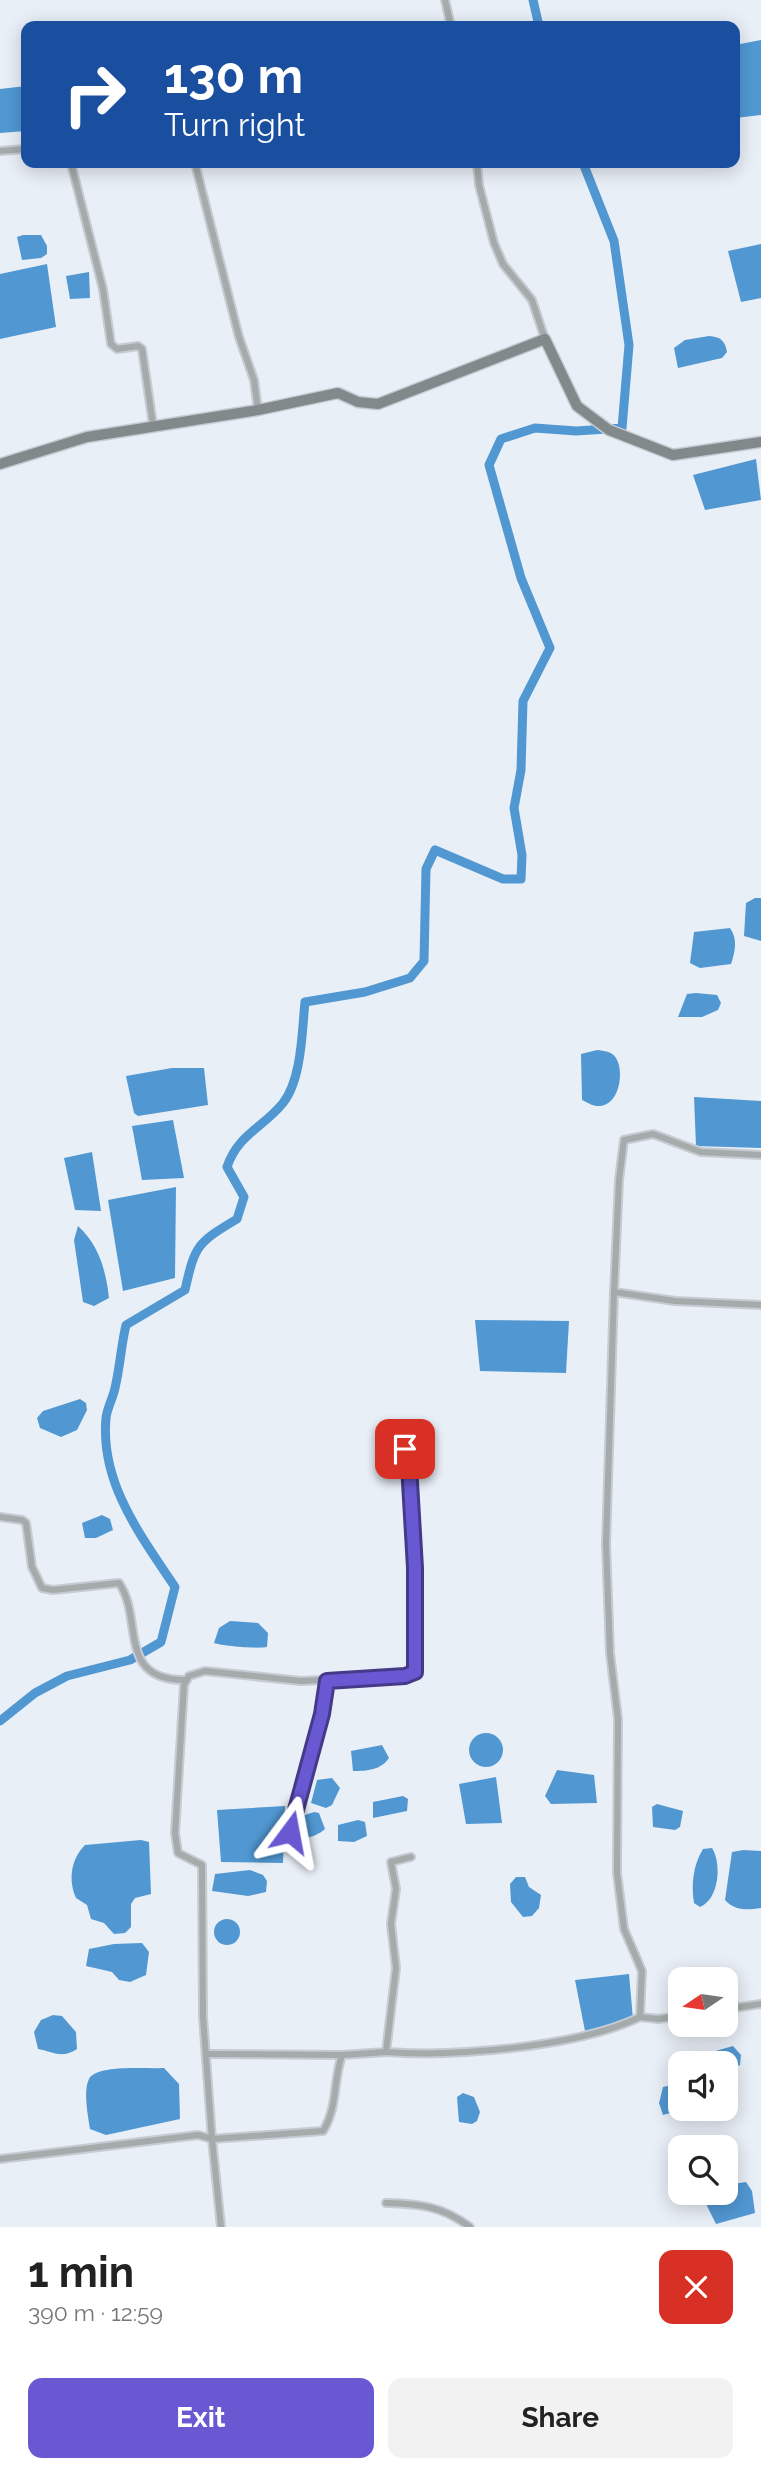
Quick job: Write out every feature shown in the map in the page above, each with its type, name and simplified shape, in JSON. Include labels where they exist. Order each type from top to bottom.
[{"type":"street","points":[[445,0],[450,21]]},
{"type":"street","points":[[0,151],[21,149]]},
{"type":"street","points":[[72,168],[103,289],[112,347],[117,349],[138,346],[142,349],[153,425]]},
{"type":"street","points":[[196,168],[239,337],[254,380],[258,410]]},
{"type":"street","points":[[477,168],[479,185],[494,243],[503,264],[532,300],[545,340],[577,406],[609,430],[673,455],[761,442]]},
{"type":"street","points":[[0,464],[87,437],[258,410],[338,393],[358,402],[378,404],[545,340]]},
{"type":"street","points":[[640,2017],[642,1971],[624,1929],[617,1873],[618,1719],[610,1653],[606,1544],[614,1292],[619,1180],[624,1140],[653,1134],[701,1152],[761,1155]]},
{"type":"street","points":[[614,1292],[675,1301],[761,1305]]},
{"type":"street","points":[[0,1517],[26,1523],[32,1567],[42,1588],[53,1590],[119,1583],[132,1635],[144,1664],[166,1678],[186,1680],[205,1671],[219,1670],[284,1680],[327,1681],[405,1676],[415,1672],[415,1568],[409,1465],[406,1450],[391,1445],[388,1436]]},
{"type":"street","points":[[186,1680],[175,1833],[178,1853],[202,1865],[202,1970],[206,2054],[221,2227]]},
{"type":"street","points":[[290,1832],[322,1714],[327,1681]]},
{"type":"street","points":[[386,2052],[396,1968],[391,1924],[396,1889],[391,1862],[411,1857]]},
{"type":"street","points":[[738,2007],[761,2004]]},
{"type":"street","points":[[206,2054],[342,2055],[386,2052],[429,2055],[521,2046],[624,2025],[640,2017],[668,2017]]},
{"type":"street","points":[[0,2159],[198,2135],[212,2140],[323,2131],[334,2108],[335,2085],[342,2055]]},
{"type":"street","points":[[386,2203],[414,2204],[450,2211],[470,2227]]},
{"type":"water","points":[[761,40],[761,115],[740,117],[740,44]]},
{"type":"water","points":[[21,87],[21,131],[0,133],[0,89]]},
{"type":"water","points":[[41,235],[47,246],[47,254],[41,258],[22,260],[17,237]]},
{"type":"water","points":[[761,244],[761,298],[741,302],[728,251]]},
{"type":"water","points":[[47,264],[56,327],[0,339],[0,274]]},
{"type":"water","points":[[89,272],[90,298],[70,299],[66,276]]},
{"type":"water","points":[[709,336],[719,338],[725,345],[727,352],[722,358],[678,368],[674,348],[685,340]]},
{"type":"water","points":[[756,459],[761,500],[705,510],[693,475]]},
{"type":"water","points":[[761,898],[761,941],[744,936],[746,903]]},
{"type":"water","points":[[730,928],[735,941],[731,964],[700,968],[690,963],[694,932]]},
{"type":"water","points":[[687,994],[717,995],[721,1003],[718,1010],[702,1017],[678,1017]]},
{"type":"water","points":[[597,1050],[614,1056],[619,1064],[620,1080],[611,1101],[597,1106],[582,1100],[581,1054]]},
{"type":"water","points":[[172,1068],[204,1068],[208,1105],[138,1116],[134,1113],[126,1076]]},
{"type":"water","points":[[694,1097],[761,1101],[761,1148],[696,1146]]},
{"type":"water","points":[[173,1120],[184,1178],[142,1180],[132,1126]]},
{"type":"water","points":[[92,1152],[101,1211],[75,1210],[64,1158]]},
{"type":"water","points":[[176,1187],[175,1278],[123,1291],[108,1200]]},
{"type":"water","points":[[78,1226],[96,1250],[106,1278],[109,1298],[94,1306],[83,1302],[74,1240]]},
{"type":"water","points":[[475,1320],[569,1321],[566,1373],[480,1371]]},
{"type":"water","points":[[80,1399],[86,1403],[87,1410],[77,1430],[61,1437],[40,1428],[37,1418],[43,1411]]},
{"type":"water","points":[[102,1515],[110,1519],[113,1530],[96,1538],[85,1538],[82,1523]]},
{"type":"water","points":[[230,1621],[258,1623],[268,1633],[267,1647],[214,1643],[219,1628]]},
{"type":"water","points":[[486,1733],[498,1738],[503,1750],[498,1762],[486,1767],[474,1762],[469,1750],[474,1738]]},
{"type":"water","points":[[382,1745],[389,1758],[386,1762],[373,1769],[353,1771],[351,1751]]},
{"type":"water","points":[[557,1770],[594,1775],[597,1803],[551,1804],[545,1796]]},
{"type":"water","points":[[496,1777],[502,1823],[466,1824],[459,1784]]},
{"type":"water","points":[[332,1778],[340,1788],[332,1805],[326,1808],[311,1803],[317,1780]]},
{"type":"water","points":[[403,1796],[408,1799],[407,1811],[373,1818],[373,1802]]},
{"type":"water","points":[[657,1804],[683,1811],[680,1827],[675,1830],[653,1827],[652,1807]]},
{"type":"water","points":[[285,1806],[283,1863],[221,1862],[217,1810]]},
{"type":"water","points":[[319,1813],[325,1829],[310,1837],[294,1835],[296,1818]]},
{"type":"water","points":[[358,1820],[365,1822],[367,1836],[354,1842],[338,1841],[338,1825]]},
{"type":"water","points":[[141,1840],[149,1842],[151,1894],[135,1898],[131,1904],[131,1927],[125,1933],[114,1934],[104,1923],[91,1919],[87,1905],[76,1898],[72,1884],[74,1863],[85,1845]]},
{"type":"water","points":[[712,1848],[717,1863],[717,1881],[711,1897],[700,1907],[694,1903],[695,1868],[703,1849]]},
{"type":"water","points":[[761,1851],[761,1908],[741,1909],[725,1900],[732,1852]]},
{"type":"water","points":[[250,1870],[263,1875],[267,1881],[266,1892],[248,1896],[212,1891],[215,1874]]},
{"type":"water","points":[[516,1877],[525,1877],[529,1887],[541,1895],[539,1908],[532,1916],[523,1917],[511,1902],[510,1884]]},
{"type":"water","points":[[227,1919],[236,1923],[240,1932],[236,1941],[227,1945],[218,1941],[214,1932],[218,1923]]},
{"type":"water","points":[[142,1943],[149,1952],[146,1975],[130,1982],[119,1980],[112,1972],[86,1966],[89,1949],[114,1944]]},
{"type":"water","points":[[629,1974],[633,2019],[585,2031],[575,1980]]},
{"type":"water","points":[[53,2015],[62,2016],[76,2032],[77,2049],[62,2054],[38,2049],[34,2032],[41,2020]]},
{"type":"water","points":[[733,2046],[737,2051],[716,2051]]},
{"type":"water","points":[[738,2052],[741,2055],[738,2066]]},
{"type":"water","points":[[164,2068],[179,2084],[180,2119],[106,2135],[90,2129],[86,2090],[89,2079],[94,2074],[112,2069]]},
{"type":"water","points":[[668,2086],[668,2114],[663,2115],[659,2103],[663,2087]]},
{"type":"water","points":[[463,2093],[474,2097],[480,2112],[477,2121],[472,2124],[459,2122],[457,2097]]},
{"type":"water","points":[[746,2182],[752,2191],[755,2213],[716,2224],[707,2205],[738,2205],[738,2183]]},
{"type":"waterway","points":[[533,0],[538,21]]},
{"type":"waterway","points":[[0,1721],[35,1693],[67,1676],[130,1660],[161,1642],[175,1587],[125,1508],[109,1465],[106,1442],[107,1414],[115,1388],[126,1325],[185,1290],[195,1254],[200,1247],[213,1234],[237,1219],[244,1197],[227,1167],[244,1139],[275,1112],[289,1093],[298,1068],[305,1002],[365,992],[410,978],[424,961],[426,869],[435,850],[503,879],[521,879],[522,855],[514,808],[521,770],[523,701],[550,648],[521,578],[489,465],[501,439],[535,428],[576,431],[622,428],[629,345],[614,241],[585,168]]},
{"type":"route","points":[[290,1832],[322,1714],[327,1681],[405,1676],[415,1672],[415,1568],[409,1465],[405,1449]]}]
